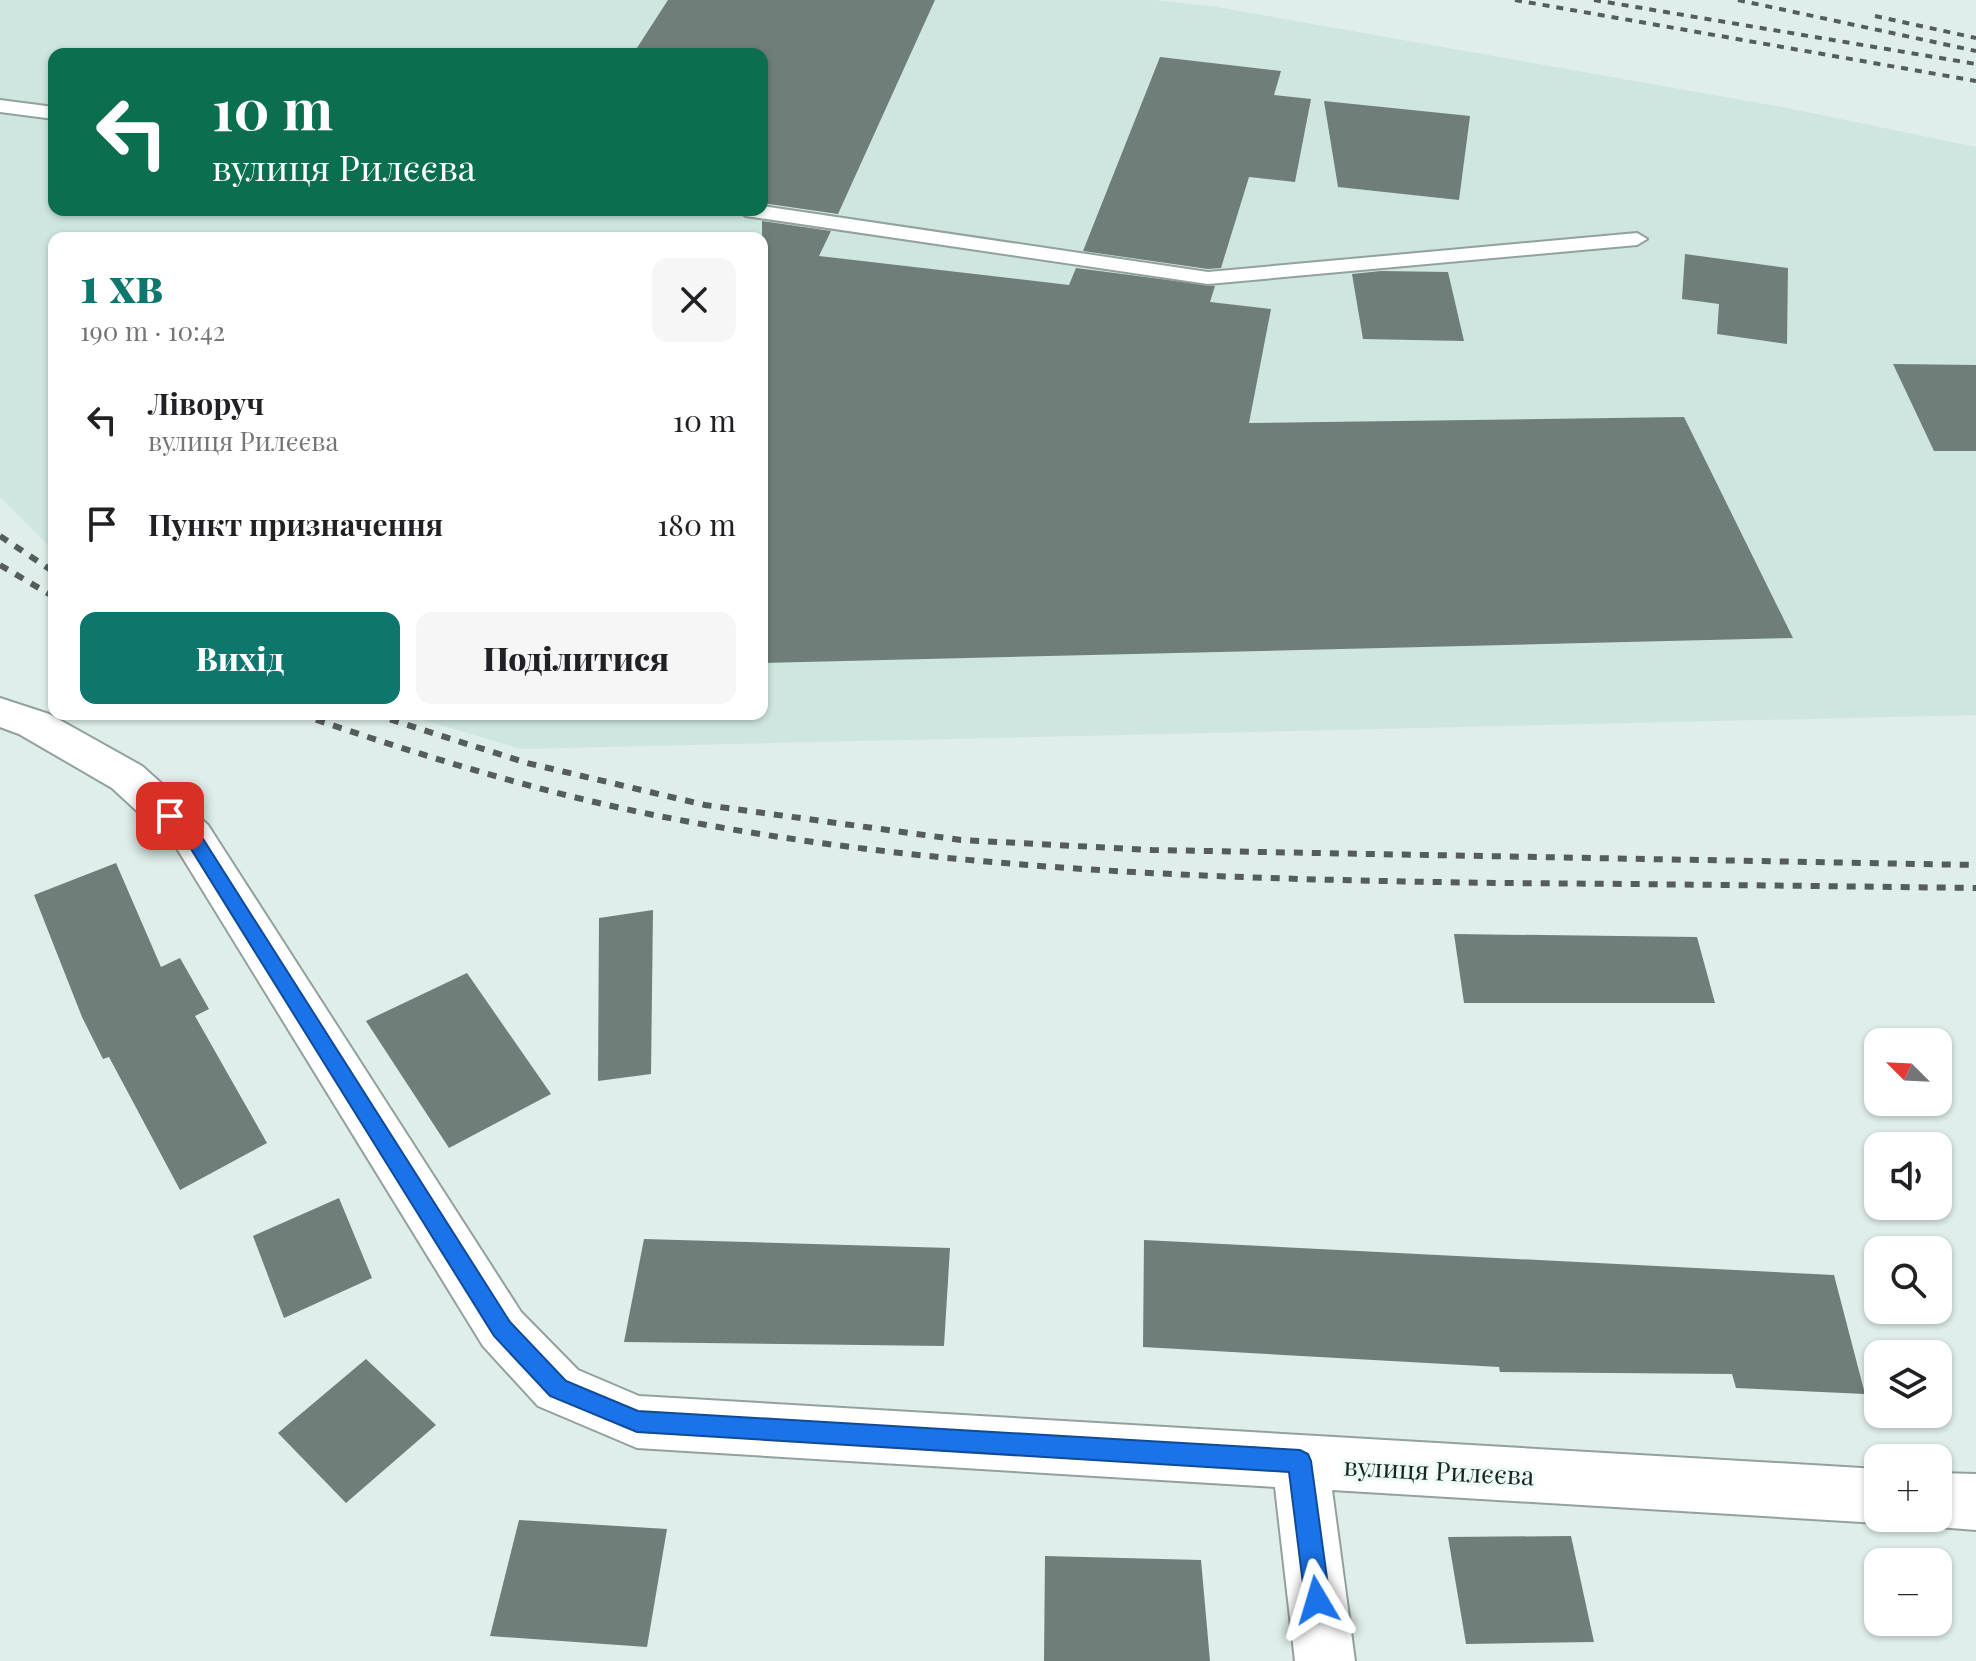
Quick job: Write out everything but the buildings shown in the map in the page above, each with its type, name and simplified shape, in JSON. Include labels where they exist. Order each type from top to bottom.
[{"type":"street","name":"вулиця Рилєєва","points":[[0,712],[34,724],[127,777],[192,836],[502,1329],[558,1388],[637,1422],[1864,1495]]},
{"type":"street","points":[[1300,1461],[1325,1661]]},
{"type":"street","points":[[1952,1501],[1976,1502]]},
{"type":"lane","points":[[0,106],[48,112]]},
{"type":"lane","points":[[768,213],[1208,278],[1637,239]]},
{"type":"shaded area","points":[[0,0],[1154,0],[1217,7],[1787,108],[1976,147],[1976,715],[521,749],[423,720],[768,720],[768,232],[48,232],[48,545],[0,497]]},
{"type":"railway","points":[[1515,0],[1976,81]]},
{"type":"railway","points":[[1594,0],[1976,64]]},
{"type":"railway","points":[[1738,0],[1976,51]]},
{"type":"railway","points":[[1875,16],[1976,38]]},
{"type":"railway","points":[[0,536],[48,568]]},
{"type":"railway","points":[[0,565],[48,593]]},
{"type":"railway","points":[[317,720],[478,771],[568,796],[659,816],[763,835],[973,860],[1078,869],[1288,879],[1976,888]]},
{"type":"railway","points":[[392,720],[527,763],[705,805],[961,840],[1152,850],[1976,865]]},
{"type":"route","points":[[170,816],[192,836],[502,1329],[558,1388],[637,1422],[1300,1461],[1317,1600]]}]
